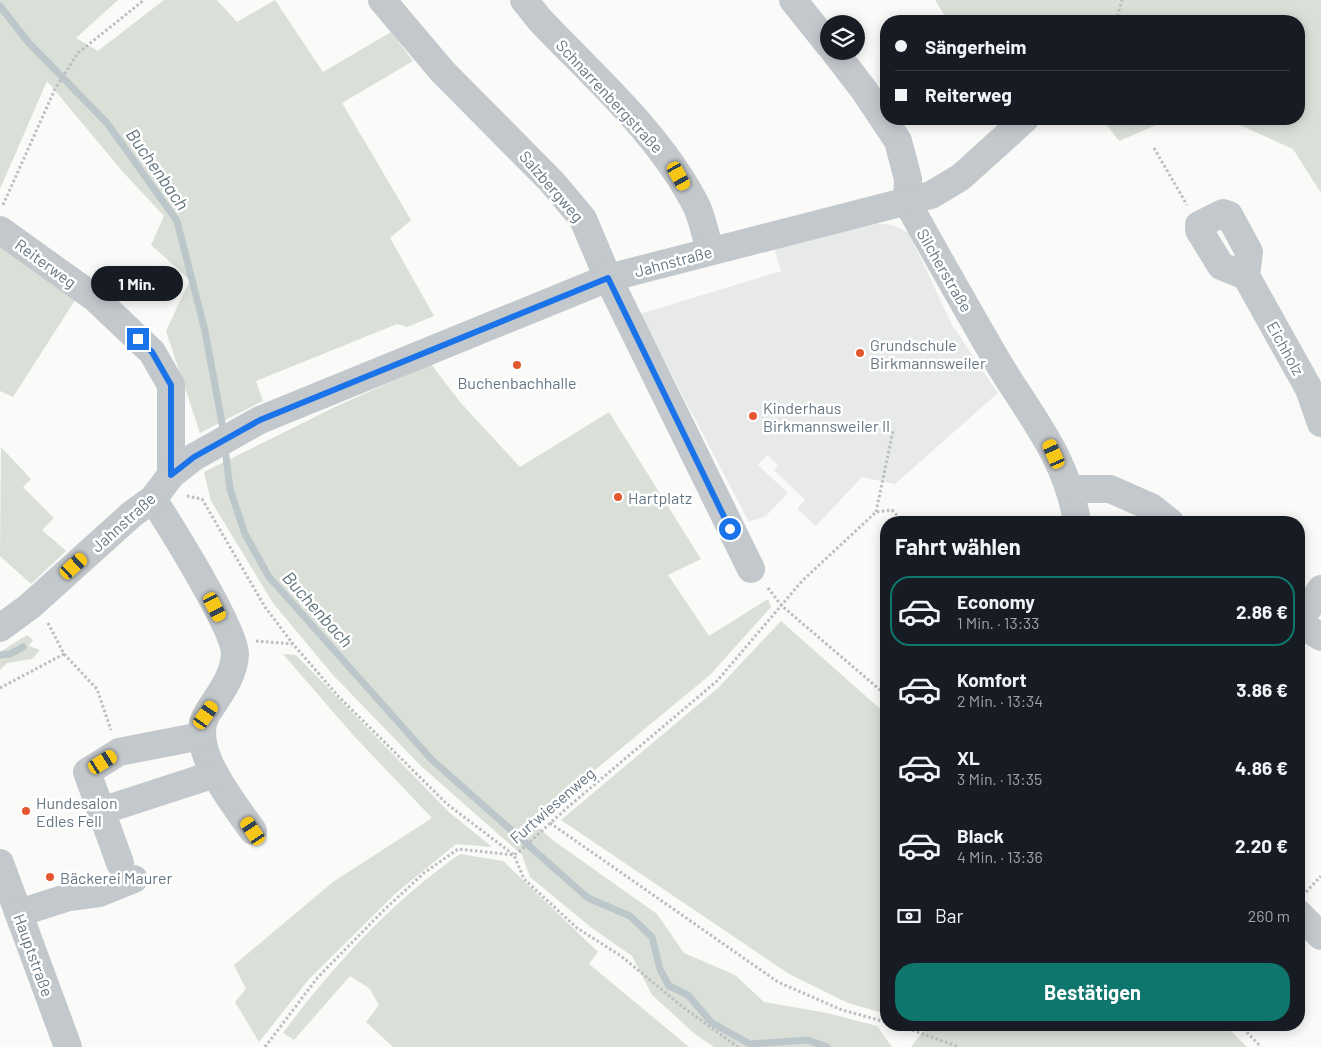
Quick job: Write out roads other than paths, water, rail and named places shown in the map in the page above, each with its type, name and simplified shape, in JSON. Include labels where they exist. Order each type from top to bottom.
[{"type":"street","name":"Salzbergweg","points":[[382,0],[444,72],[552,182],[583,219],[608,278],[751,568]]},
{"type":"street","name":"Schnarrenbergstraße","points":[[524,0],[540,20],[655,140],[698,209],[710,251]]},
{"type":"street","points":[[794,0],[820,33]]},
{"type":"street","points":[[841,60],[880,114]]},
{"type":"street","points":[[888,125],[898,140],[908,179],[907,202]]},
{"type":"street","name":"Jahnstraße","points":[[0,628],[30,606],[132,514],[153,499],[171,475],[194,457],[260,420],[608,278],[931,195],[961,177],[1018,125]]},
{"type":"street","name":"Silcherstraße","points":[[907,202],[1000,366],[1046,436],[1070,490],[1076,516]]},
{"type":"street","name":"Eichholz","points":[[1198,225],[1224,213],[1229,215],[1249,252],[1246,276],[1309,389],[1321,422]]},
{"type":"street","name":"Reiterweg","points":[[0,230],[95,298],[152,352],[171,385],[171,475]]},
{"type":"street","points":[[1070,490],[1110,489],[1151,507],[1162,516]]},
{"type":"street","points":[[153,499],[199,576],[233,645],[235,653],[231,670],[222,692],[206,715],[202,736],[205,754],[215,774],[253,831]]},
{"type":"street","points":[[1305,614],[1321,589]]},
{"type":"street","points":[[1305,627],[1321,637]]},
{"type":"street","points":[[18,913],[69,897],[100,893],[127,871],[101,811],[87,772],[119,752],[202,736]]},
{"type":"street","points":[[101,811],[215,774]]},
{"type":"street","name":"Hauptstraße","points":[[0,863],[68,1047]]},
{"type":"street","points":[[1305,909],[1321,936]]},
{"type":"waterway","name":"Buchenbach","points":[[0,6],[28,42],[107,123],[177,221],[205,331],[224,434]]},
{"type":"waterway","name":"Buchenbach","points":[[225,448],[230,489],[245,534],[269,577],[432,760],[588,898],[630,916],[652,937],[660,969],[669,986],[688,995],[712,1023],[750,1044],[808,1040],[827,1047]]},
{"type":"waterway","points":[[0,655],[10,654],[23,647]]},
{"type":"place","name":"Grundschule Birkmannsweiler","points":[[860,353]]},
{"type":"place","name":"Buchenbachhalle","points":[[517,365]]},
{"type":"place","name":"Kinderhaus Birkmannsweiler II","points":[[753,416]]},
{"type":"place","name":"Hartplatz","points":[[618,497]]},
{"type":"place","name":"Hundesalon Edles Fell","points":[[26,811]]},
{"type":"place","name":"Bäckerei Maurer","points":[[50,877]]}]
